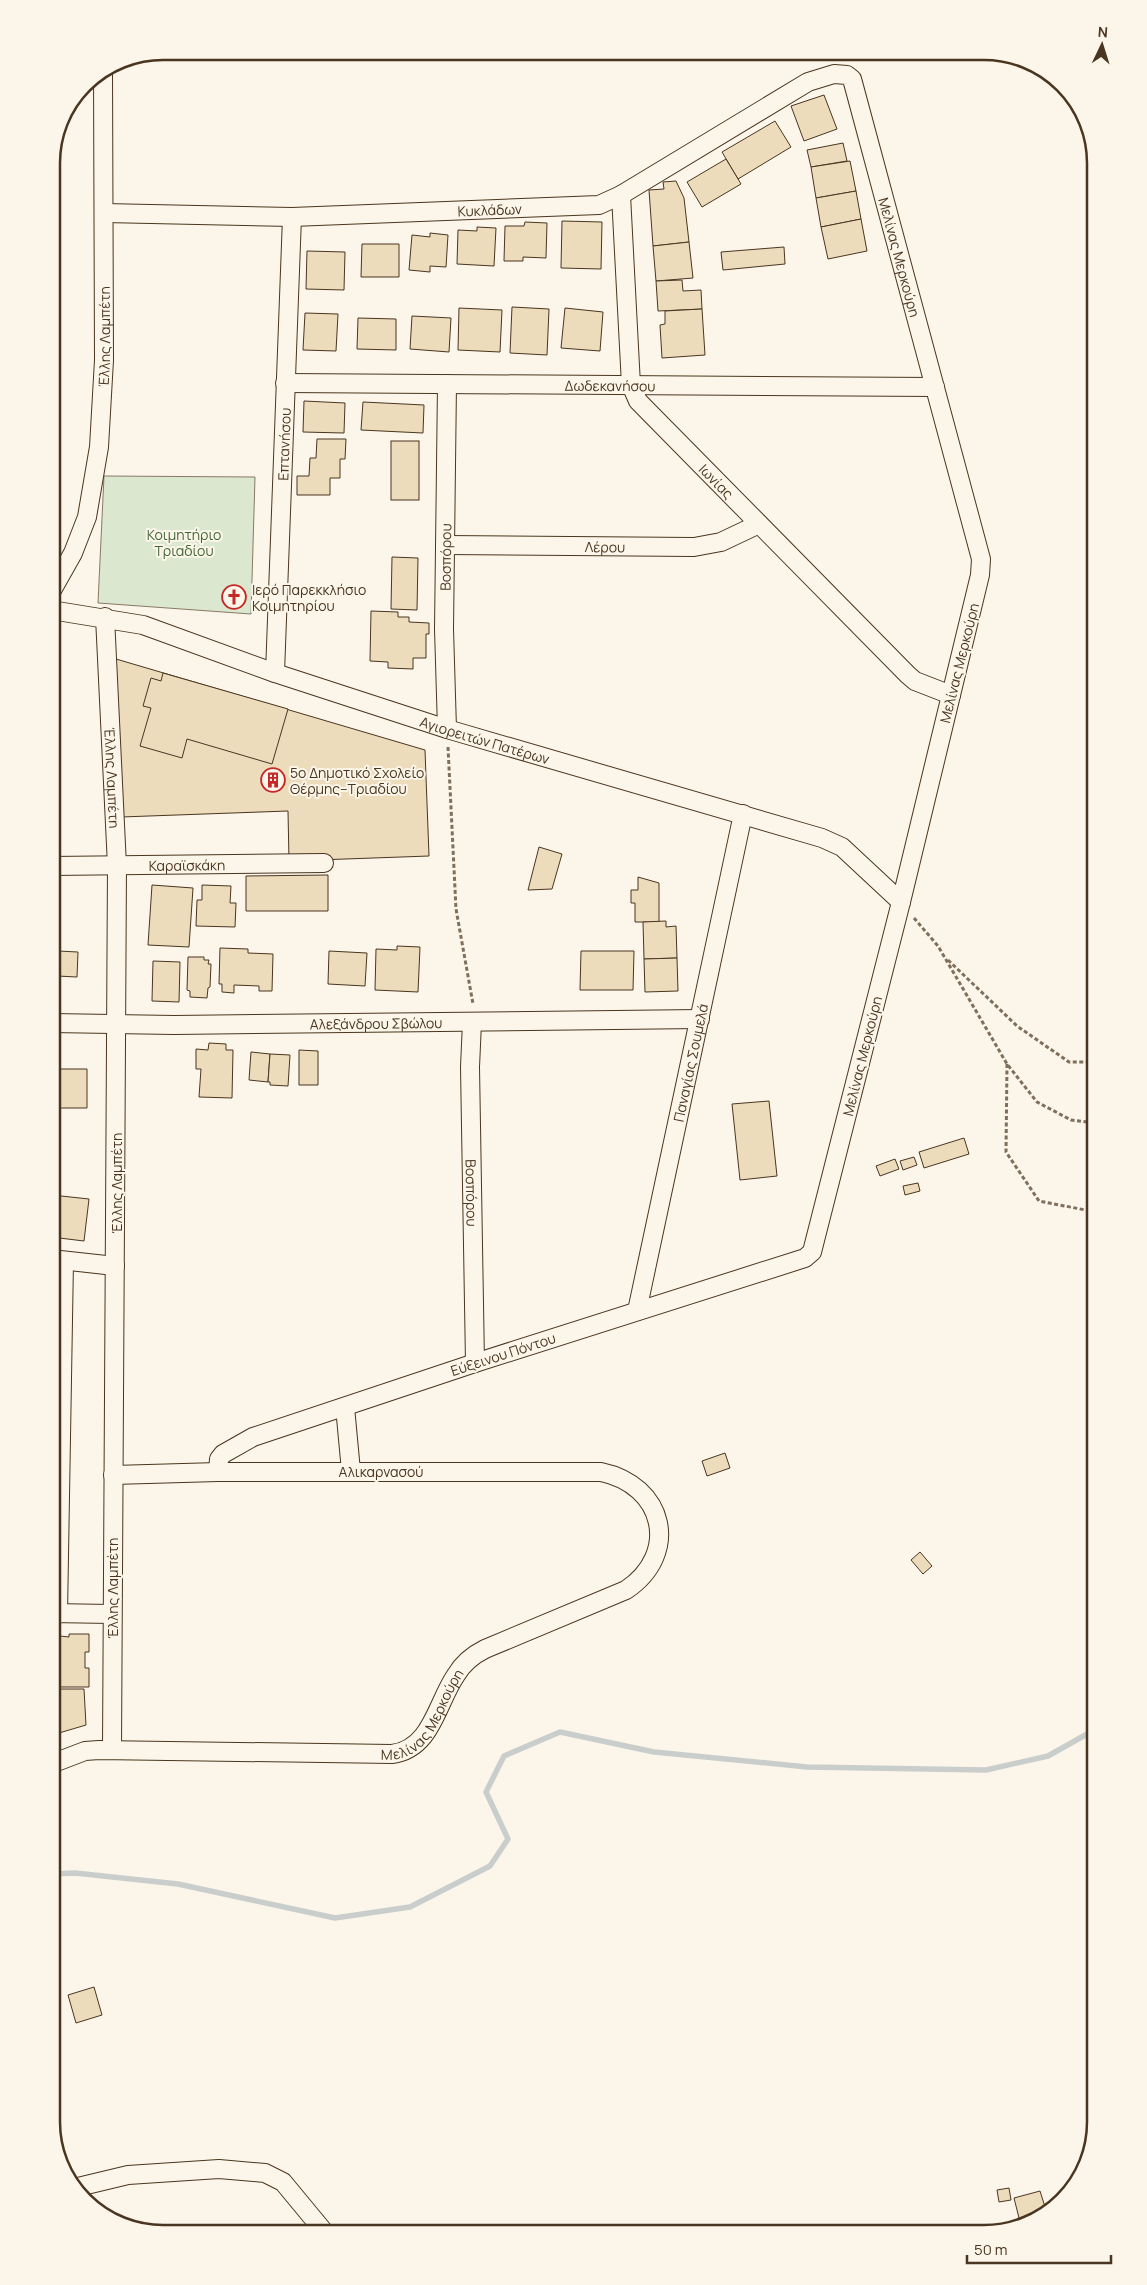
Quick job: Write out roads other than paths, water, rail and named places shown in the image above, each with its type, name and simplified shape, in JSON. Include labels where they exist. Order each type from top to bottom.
[{"type":"street","name":"Κυκλάδων","points":[[104,213],[292,217],[599,205],[621,195],[795,90],[826,76],[842,73]]},
{"type":"street","name":"Μελίνας Μερκούρη","points":[[805,1258],[812,1252],[816,1241],[901,902],[980,575],[981,559],[853,84],[847,75],[842,73]]},
{"type":"street","name":"Έλλης Λαμπέτη","points":[[60,576],[73,553],[87,517],[99,447],[104,360],[103,79]]},
{"type":"street","name":"Ιωνίας","points":[[621,195],[631,385],[642,407],[908,675],[915,681],[951,695]]},
{"type":"street","name":"Επτανήσου","points":[[275,673],[292,217]]},
{"type":"street","name":"Δωδεκανήσου","points":[[285,383],[935,387]]},
{"type":"street","name":"Βοσπόρου","points":[[447,384],[445,545],[447,729]]},
{"type":"street","name":"Λέρου","points":[[445,545],[694,547],[720,542],[759,524]]},
{"type":"street","name":"Αγιορειτών Πατέρων","points":[[60,611],[105,617],[156,630],[275,673],[447,729],[822,838],[842,847],[901,902]]},
{"type":"street","name":"Έλλης Λαμπέτη","points":[[105,617],[117,866],[112,1750]]},
{"type":"street","name":"Παναγίας Σουμελά","points":[[637,1311],[743,814]]},
{"type":"street","name":"Καραϊσκάκη","points":[[60,866],[324,863]]},
{"type":"street","name":"Αλεξάνδρου Σβώλου","points":[[60,1023],[117,1025],[700,1020]]},
{"type":"street","name":"Βοσπόρου","points":[[472,1022],[470,1067],[474,1363]]},
{"type":"street","name":"Εύξεινου Πόντου","points":[[218,1472],[219,1459],[238,1444],[474,1363],[805,1258]]},
{"type":"street","points":[[60,1260],[115,1266]]},
{"type":"street","points":[[345,1408],[351,1471]]},
{"type":"street","name":"Αλικαρνασού","points":[[113,1476],[218,1472],[601,1472],[616,1475],[643,1492]]},
{"type":"street","name":"Μελίνας Μερκούρη","points":[[60,1761],[85,1751],[112,1750],[392,1754],[403,1751],[429,1730],[456,1674],[475,1654],[626,1590],[641,1580],[655,1557],[658,1542],[655,1511],[643,1492]]},
{"type":"street","points":[[60,1614],[112,1614]]},
{"type":"street","points":[[82,2186],[128,2174],[219,2169],[265,2173],[283,2182],[319,2225]]},
{"type":"waterway","points":[[60,1874],[75,1873],[178,1884],[335,1918],[410,1907],[490,1866],[508,1839],[486,1792],[504,1756],[560,1732],[654,1752],[807,1767],[986,1770],[1048,1756],[1087,1734]]},
{"type":"place","name":"Ιερό Παρεκκλήσιο Κοιμητηρίου","points":[[234,597]]},
{"type":"place","name":"5ο Δημοτικό Σχολείο Θέρμης–Τριαδίου","points":[[273,780]]},
{"type":"park label","name":"Κοιμητήριο Τριαδίου","points":[[184,542]]}]
